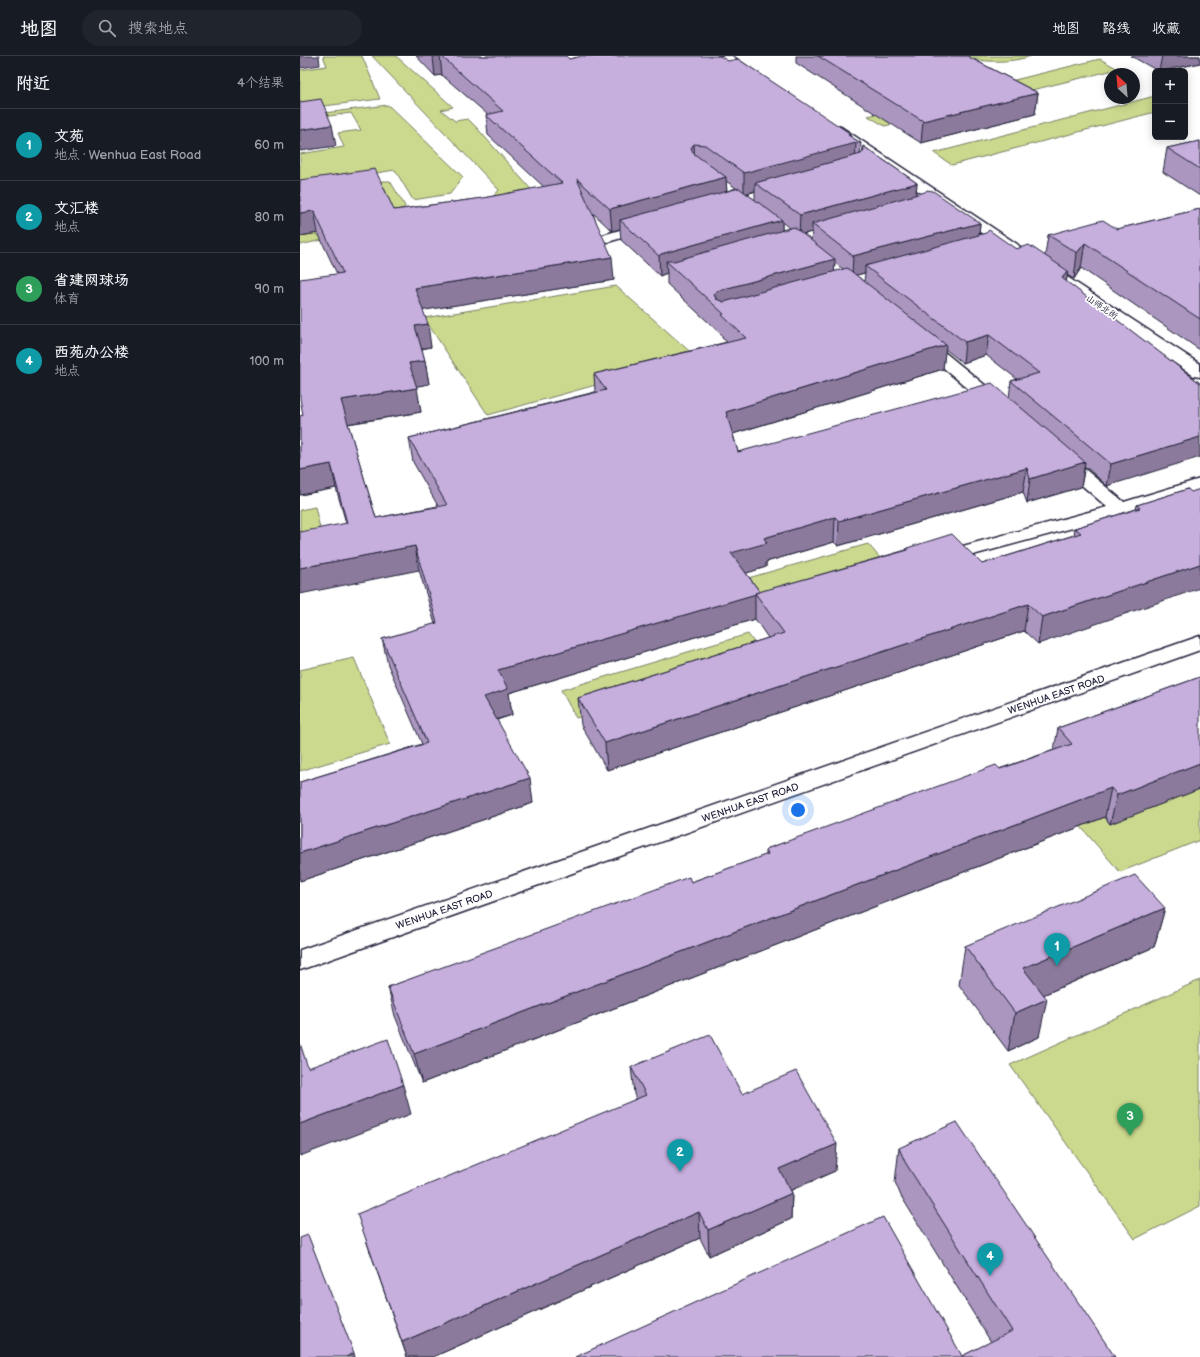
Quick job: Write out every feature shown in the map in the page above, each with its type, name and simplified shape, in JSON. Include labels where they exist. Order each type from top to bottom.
[{"type":"street","points":[[724,56],[770,87]]},
{"type":"street","points":[[823,122],[1023,254]]},
{"type":"street","points":[[710,208],[802,183]]},
{"type":"street","points":[[723,187],[758,214]]},
{"type":"street","points":[[608,238],[666,221]]},
{"type":"street","name":"山师北街","points":[[1049,272],[1200,372]]},
{"type":"street","points":[[911,333],[1014,417]]},
{"type":"street","points":[[1050,448],[1121,509]]},
{"type":"street","points":[[966,551],[1121,509],[1200,485]]},
{"type":"street","name":"WENHUA EAST ROAD","points":[[300,960],[1200,643]]},
{"type":"green space","points":[[323,56],[362,56],[380,99],[300,109],[300,70],[327,66]]},
{"type":"green space","points":[[372,56],[396,56],[453,107],[441,110],[455,121],[468,119],[476,127],[544,204],[475,217],[499,190]]},
{"type":"green space","points":[[962,56],[1031,56],[1015,60],[987,61]]},
{"type":"green space","points":[[1100,59],[1116,68],[1104,68],[1104,72],[885,126],[868,116]]},
{"type":"green space","points":[[1152,97],[1152,113],[952,165],[934,153],[1124,104],[1140,104],[1140,100]]},
{"type":"green space","points":[[388,105],[463,177],[450,194],[413,200],[395,170],[300,185],[300,154],[344,147],[338,133],[361,130],[351,113],[300,120],[300,116]]},
{"type":"green space","points":[[370,181],[390,181],[405,206],[394,224],[300,245],[300,219],[310,218],[316,235],[382,225],[392,207],[384,187],[300,200]]},
{"type":"green space","points":[[616,286],[696,357],[488,415],[424,318]]},
{"type":"green space","points":[[315,507],[323,541],[300,546],[300,510]]},
{"type":"green space","points":[[868,544],[887,566],[744,607],[727,584]]},
{"type":"green space","points":[[748,634],[766,659],[576,718],[561,690]]},
{"type":"green space","points":[[354,658],[390,744],[300,771],[300,670]]},
{"type":"green space","points":[[1052,757],[1110,824],[1200,789],[1200,840],[1120,872],[1028,766]]},
{"type":"green space","points":[[1200,980],[1200,1206],[1135,1239],[1010,1065]]},
{"type":"building","points":[[441,56],[566,56],[569,59],[582,56],[720,56],[728,61],[738,59],[851,134],[848,135],[861,143],[856,143],[744,173],[705,145],[694,144],[691,148],[693,153],[726,177],[610,209],[577,179],[612,257],[415,288],[428,324],[415,326],[425,361],[409,363],[417,388],[341,400],[376,518],[447,505],[409,438],[606,390],[594,374],[746,338],[722,315],[724,314],[666,261],[674,261],[794,227],[835,259],[717,291],[714,294],[716,299],[724,302],[847,268],[946,345],[726,412],[738,452],[992,383],[1085,462],[1030,479],[1027,468],[839,521],[835,517],[764,538],[767,543],[731,553],[760,592],[498,670],[508,689],[484,697],[530,778],[300,853],[300,782],[427,743],[382,639],[437,623],[415,546],[300,568],[300,532],[347,523],[331,464],[300,470],[300,416],[303,415],[300,399],[300,279],[343,273],[314,211],[300,213],[300,180],[375,169],[394,210],[483,198],[562,183],[486,115],[503,111]]},
{"type":"building","points":[[818,56],[967,56],[1038,93],[923,121]]},
{"type":"building","points":[[321,99],[332,125],[300,130],[300,102]]},
{"type":"building","points":[[1200,141],[1200,169],[1167,148]]},
{"type":"building","points":[[863,146],[917,183],[800,215],[755,183],[861,154],[864,150]]},
{"type":"building","points":[[739,188],[782,220],[661,254],[659,256],[620,220]]},
{"type":"building","points":[[927,190],[933,191],[980,223],[853,256],[812,224],[925,192]]},
{"type":"building","points":[[1200,209],[1200,319],[1085,243],[1077,253],[1048,235],[1103,220],[1117,229]]},
{"type":"building","points":[[989,230],[1016,249],[1029,245],[1068,271],[1062,278],[1200,383],[1200,437],[1111,464],[1011,381],[1039,373],[989,335],[965,342],[865,266],[986,233]]},
{"type":"building","points":[[1188,489],[1191,492],[1200,489],[1200,564],[1042,617],[1028,604],[605,743],[578,698],[784,633],[755,593],[908,550],[907,548],[952,534],[982,564],[1081,533],[1075,528],[1140,508],[1137,505]]},
{"type":"building","points":[[1200,677],[1200,763],[1117,795],[1111,788],[414,1054],[388,987],[689,877],[691,882],[768,854],[766,849],[996,765],[1000,769],[1072,744],[1058,728]]},
{"type":"building","points":[[1135,875],[1165,908],[1023,968],[1047,999],[1015,1013],[965,946]]},
{"type":"building","points":[[710,1035],[742,1094],[796,1071],[837,1144],[779,1169],[792,1193],[708,1230],[699,1212],[402,1342],[357,1214],[646,1095],[631,1067]]},
{"type":"building","points":[[388,1039],[403,1085],[300,1124],[300,1043],[308,1068]]},
{"type":"building","points":[[957,1122],[1115,1357],[575,1357],[883,1217],[962,1356],[1012,1331],[905,1162],[899,1148]]},
{"type":"building","points":[[308,1235],[354,1353],[346,1357],[300,1357],[300,1238]]},
{"type":"place","name":"文苑","points":[[1057,966]]},
{"type":"place","name":"省建网球场","points":[[1130,1136]]},
{"type":"place","name":"文汇楼","points":[[680,1172]]},
{"type":"place","name":"西苑办公楼","points":[[990,1276]]}]
